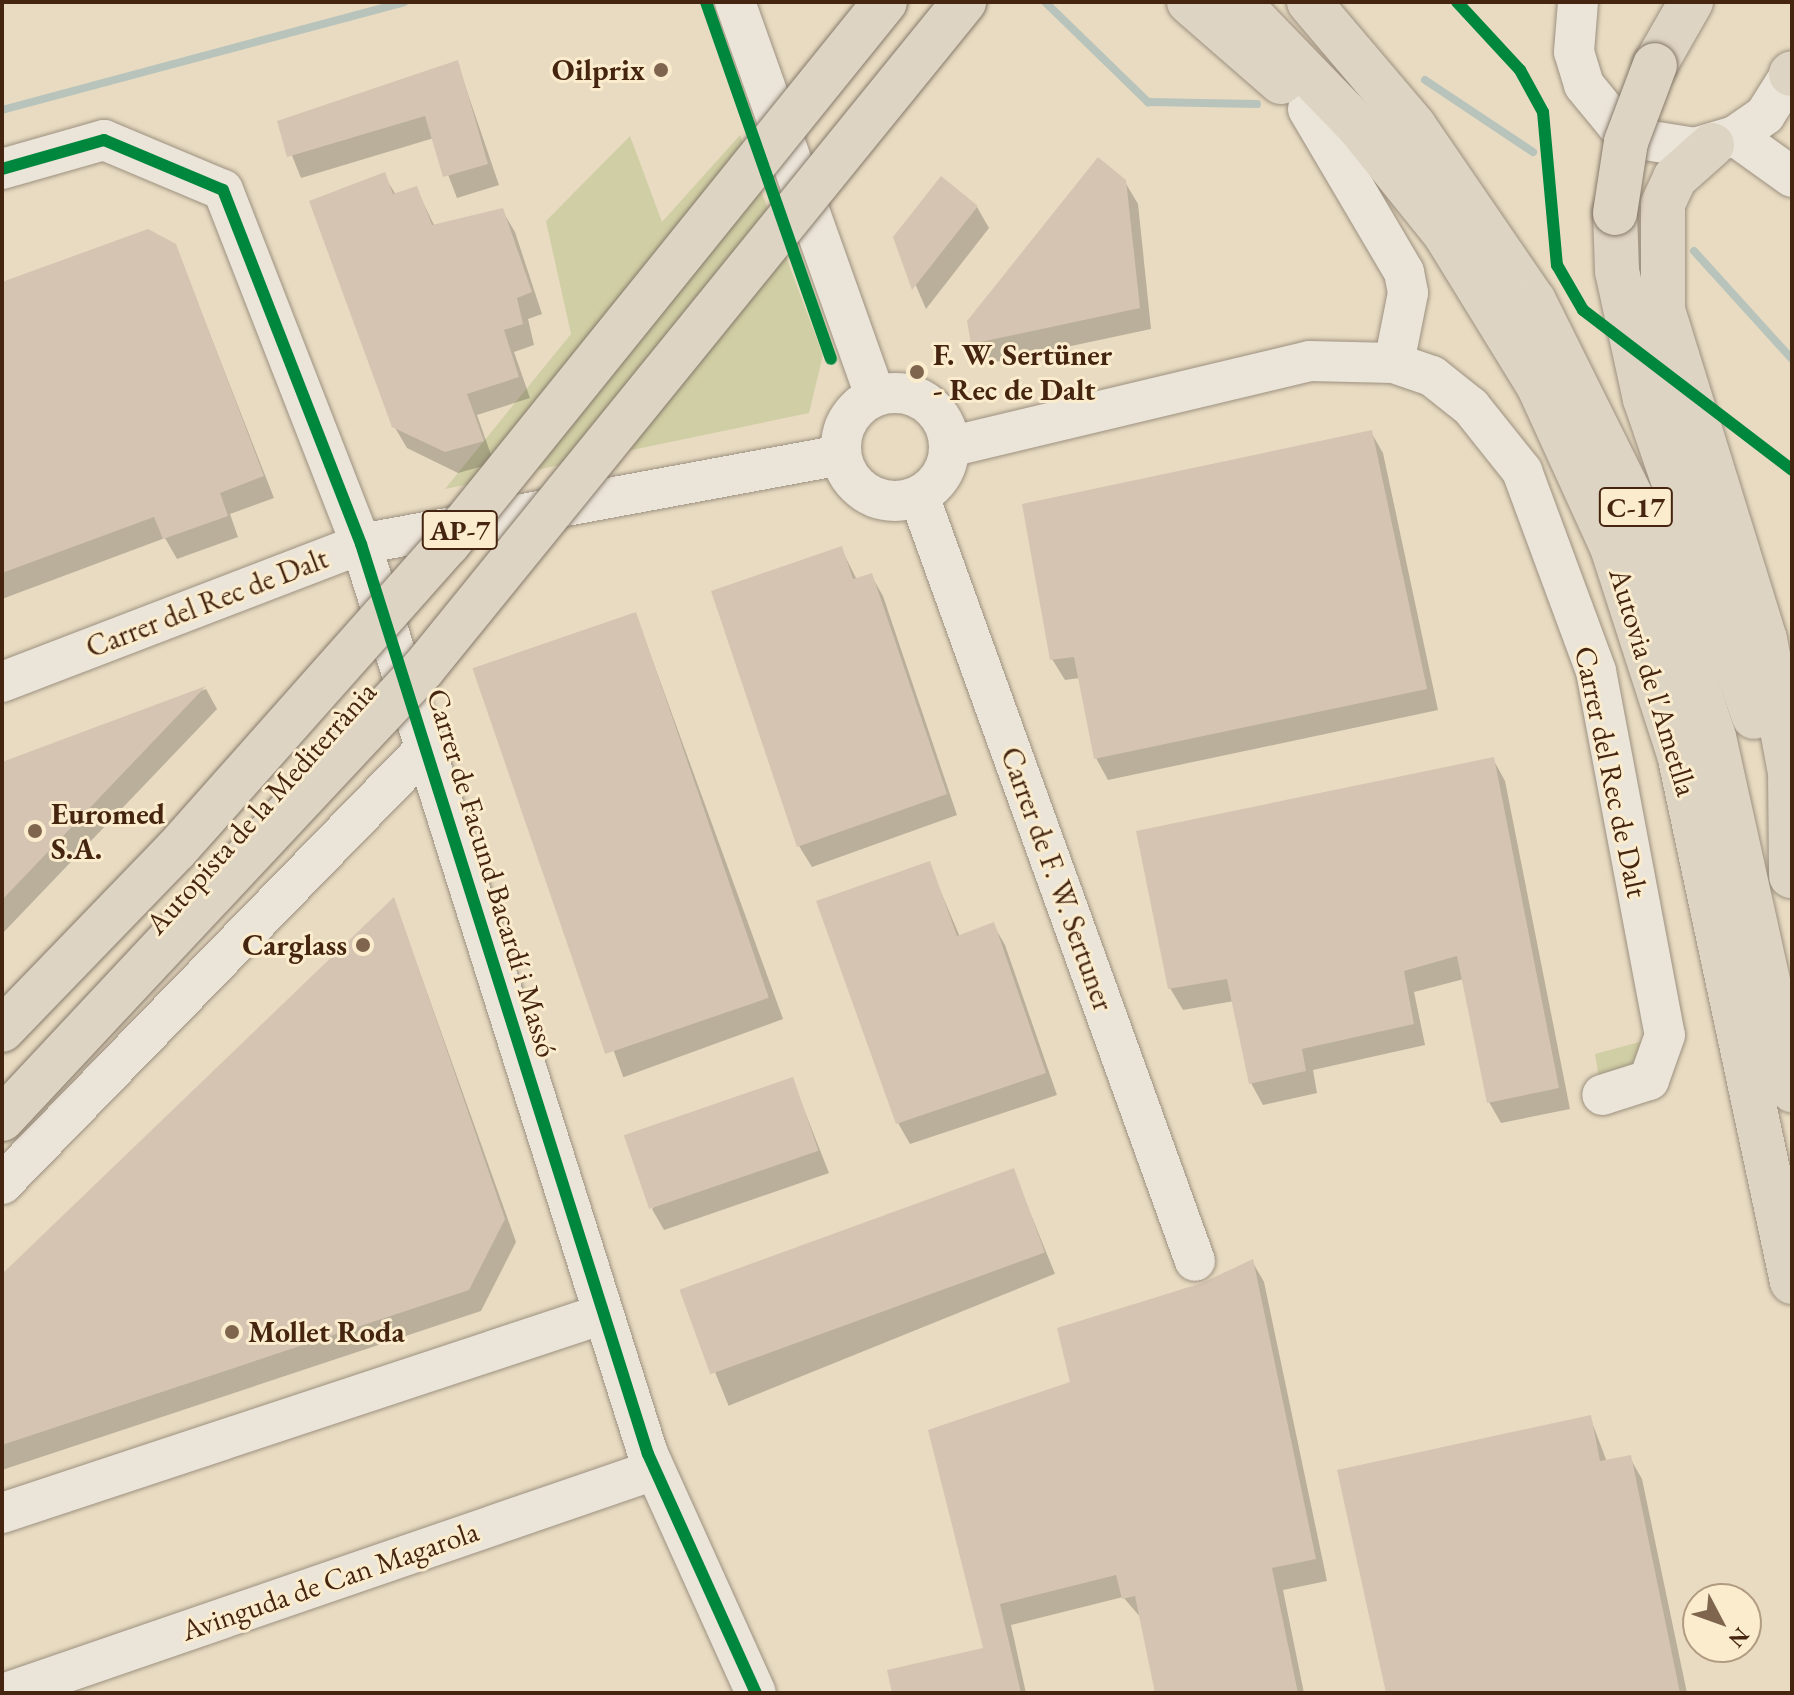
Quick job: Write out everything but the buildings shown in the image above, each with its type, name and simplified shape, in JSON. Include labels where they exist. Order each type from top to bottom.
[{"type":"highway","name":"Autopista de la Mediterrània","points":[[2,1030],[175,851],[448,544],[885,2]]},
{"type":"highway","name":"Autopista de la Mediterrània","points":[[2,1119],[423,669],[964,2]]},
{"type":"highway","points":[[1189,2],[1308,109],[1539,387]]},
{"type":"highway","name":"Autovia de l'Ametlla","points":[[1238,2],[1403,180],[1539,387],[1612,547],[1679,754],[1792,1282]]},
{"type":"highway","name":"Autovia de l'Ametlla","points":[[1309,2],[1414,126],[1526,289],[1645,525],[1714,737],[1792,1090]]},
{"type":"highway","points":[[1691,2],[1638,104],[1615,213],[1617,271],[1645,399],[1742,676],[1791,879]]},
{"type":"highway","points":[[1724,140],[1675,178],[1663,204],[1663,310],[1765,639],[1790,772],[1791,879]]},
{"type":"street","points":[[735,2],[875,395]]},
{"type":"street","points":[[1553,2],[1584,85],[1616,124],[1661,145],[1724,140],[1765,115],[1791,81]]},
{"type":"street","points":[[1574,52],[1578,2]]},
{"type":"street","points":[[1308,109],[1404,272],[1408,293],[1394,363]]},
{"type":"street","name":"Carrer de Facund Bacardí i Massó","points":[[2,169],[104,140],[223,190],[361,544],[654,1470],[756,1693]]},
{"type":"street","points":[[1724,140],[1792,177]]},
{"type":"street","name":"Carrer del Rec de Dalt","points":[[949,447],[1310,361],[1394,363],[1432,376],[1471,407],[1522,471],[1596,671],[1665,1035],[1649,1080],[1602,1095]]},
{"type":"street","points":[[901,392],[925,401],[943,421],[949,447],[935,484],[919,496],[894,502],[869,496],[849,479],[839,455],[847,419],[875,395],[901,392]]},
{"type":"street","name":"Carrer del Rec de Dalt","points":[[2,682],[361,544],[839,455]]},
{"type":"street","name":"Carrer de F. W. Sertuner","points":[[919,496],[1195,1261]]},
{"type":"street","points":[[2,1184],[426,748]]},
{"type":"street","points":[[2,1513],[603,1314]]},
{"type":"street","name":"Avinguda de Can Magarola","points":[[6,1693],[654,1470]]},
{"type":"shaded area","points":[[740,135],[823,355],[809,413],[445,489],[571,334],[546,221],[630,136],[662,222]]},
{"type":"shaded area","points":[[1643,1041],[1642,1054],[1622,1074],[1599,1078],[1595,1054]]},
{"type":"waterway","points":[[2,110],[404,2]]},
{"type":"waterway","points":[[1045,2],[1148,102],[1257,104]]},
{"type":"waterway","points":[[1425,80],[1533,152]]},
{"type":"waterway","points":[[1694,251],[1792,359]]},
{"type":"cycle path","points":[[706,2],[831,359]]},
{"type":"cycle path","points":[[1457,2],[1520,70],[1543,112],[1557,265],[1583,310],[1792,470]]},
{"type":"cycle path","points":[[2,169],[104,140],[223,190],[361,544],[648,1454],[756,1693]]},
{"type":"place","name":"Oilprix","points":[[661,70]]},
{"type":"place","name":"F. W. Sertüner - Rec de Dalt","points":[[917,372]]},
{"type":"place","name":"Euromed S.A.","points":[[35,831]]},
{"type":"place","name":"Carglass","points":[[363,945]]},
{"type":"place","name":"Mollet Roda","points":[[232,1332]]}]
